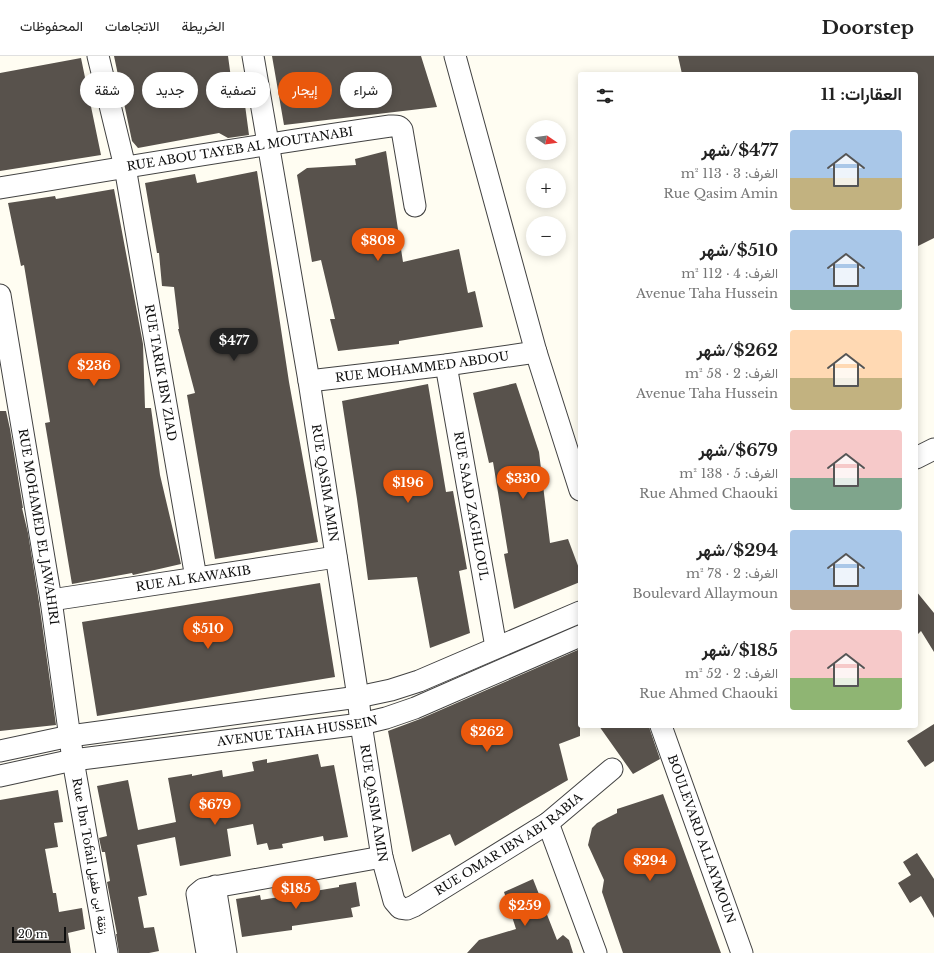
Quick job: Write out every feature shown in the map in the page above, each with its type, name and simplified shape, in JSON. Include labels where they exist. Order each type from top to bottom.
[{"type":"street","name":"RUE TARIK IBN ZIAD","points":[[98,56],[125,167],[196,578]]},
{"type":"street","name":"RUE QASIM AMIN","points":[[253,56],[309,381],[382,857],[394,901],[400,908]]},
{"type":"street","points":[[454,56],[536,352],[578,484]]},
{"type":"street","name":"RUE ABOU TAYEB AL MOUTANABI","points":[[0,188],[268,144],[397,126],[402,130],[415,206]]},
{"type":"street","name":"RUE MOHAMED EL JAWAHIRI","points":[[0,295],[51,600],[73,760]]},
{"type":"street","name":"RUE MOHAMMED ABDOU","points":[[309,381],[446,365],[536,352]]},
{"type":"street","name":"RUE SAAD ZAGHLOUL","points":[[446,365],[496,647]]},
{"type":"street","points":[[918,457],[934,449]]},
{"type":"street","name":"RUE AL KAWAKIB","points":[[51,600],[336,557]]},
{"type":"street","name":"AVENUE TAHA HUSSEIN","points":[[0,751],[70,736],[358,697],[391,690],[419,681],[578,613]]},
{"type":"street","name":"AVENUE TAHA HUSSEIN","points":[[0,776],[73,760],[361,724],[386,718],[415,708],[578,637]]},
{"type":"street","name":"BOULEVARD ALLAYMOUN","points":[[662,728],[742,953]]},
{"type":"street","name":"Rue Ibn Tofail زنقة ابن طفيل","points":[[73,760],[107,953]]},
{"type":"street","name":"RUE OMAR IBN ABI RABIA","points":[[400,908],[407,909],[414,906],[548,823],[612,769]]},
{"type":"street","points":[[548,823],[596,953]]},
{"type":"street","points":[[207,953],[197,894],[203,889],[382,857]]},
{"type":"street","points":[[215,886],[226,953]]},
{"type":"building","points":[[114,56],[228,56],[230,72],[206,72],[206,108],[245,108],[249,135],[228,138],[219,133],[138,148],[132,141],[125,108],[134,108],[134,72],[117,72]]},
{"type":"building","points":[[272,56],[421,56],[437,107],[284,125],[281,108],[332,108],[332,72],[278,72],[278,90]]},
{"type":"building","points":[[678,56],[934,56],[934,238],[918,246],[918,72],[682,72]]},
{"type":"building","points":[[81,58],[84,72],[80,72],[80,108],[91,108],[101,155],[0,171],[0,73]]},
{"type":"building","points":[[386,151],[403,262],[459,249],[468,293],[475,291],[483,327],[399,341],[399,344],[338,351],[330,319],[335,319],[321,260],[312,262],[297,175],[307,168],[356,165],[355,159]]},
{"type":"building","points":[[257,171],[289,382],[318,542],[215,559],[187,395],[195,393],[178,329],[174,287],[162,286],[159,253],[157,253],[145,183],[195,174],[197,183]]},
{"type":"building","points":[[114,189],[143,344],[145,408],[151,408],[160,475],[181,564],[133,575],[132,573],[72,584],[45,423],[50,422],[24,265],[21,266],[8,203],[55,196],[56,199]]},
{"type":"building","points":[[516,383],[539,452],[550,543],[568,539],[578,566],[578,583],[514,609],[504,554],[508,553],[493,462],[489,463],[473,393]]},
{"type":"building","points":[[428,384],[446,492],[453,491],[467,569],[459,571],[470,633],[430,648],[417,577],[368,580],[342,401]]},
{"type":"building","points":[[0,411],[6,411],[10,429],[22,508],[28,533],[39,602],[56,725],[0,731]]},
{"type":"building","points":[[320,583],[335,677],[97,716],[82,622]]},
{"type":"building","points":[[918,593],[934,613],[934,652],[921,631],[918,634]]},
{"type":"building","points":[[578,650],[578,728],[580,728],[580,736],[559,744],[568,780],[455,846],[450,834],[412,852],[388,731],[420,719]]},
{"type":"building","points":[[934,724],[934,761],[925,767],[907,741]]},
{"type":"building","points":[[600,728],[650,728],[660,759],[633,774]]},
{"type":"building","points":[[318,754],[321,767],[334,765],[348,837],[324,841],[323,836],[282,844],[283,848],[269,850],[267,843],[257,845],[253,824],[227,829],[231,856],[180,866],[175,837],[137,845],[147,895],[138,897],[144,928],[154,927],[159,951],[149,953],[119,953],[107,882],[110,881],[105,852],[102,852],[99,838],[107,836],[97,786],[128,780],[138,830],[176,822],[168,778],[192,774],[192,776],[222,770],[223,777],[254,771],[252,762],[267,759],[267,763]]},
{"type":"building","points":[[58,790],[63,822],[54,823],[58,847],[45,849],[53,893],[56,893],[59,912],[82,908],[85,929],[68,933],[71,953],[0,953],[0,800]]},
{"type":"building","points":[[663,794],[721,953],[623,953],[602,892],[604,880],[588,845],[592,828],[597,823],[617,813],[617,809]]},
{"type":"building","points":[[917,853],[934,879],[934,918],[921,896],[910,903],[898,883],[911,875],[903,862]]},
{"type":"building","points":[[533,879],[557,940],[563,935],[569,940],[573,953],[467,953],[479,940],[516,929],[504,892]]},
{"type":"building","points":[[356,882],[360,906],[351,908],[353,917],[292,926],[292,930],[242,937],[236,899],[260,895],[261,900],[339,887],[339,885]]}]
